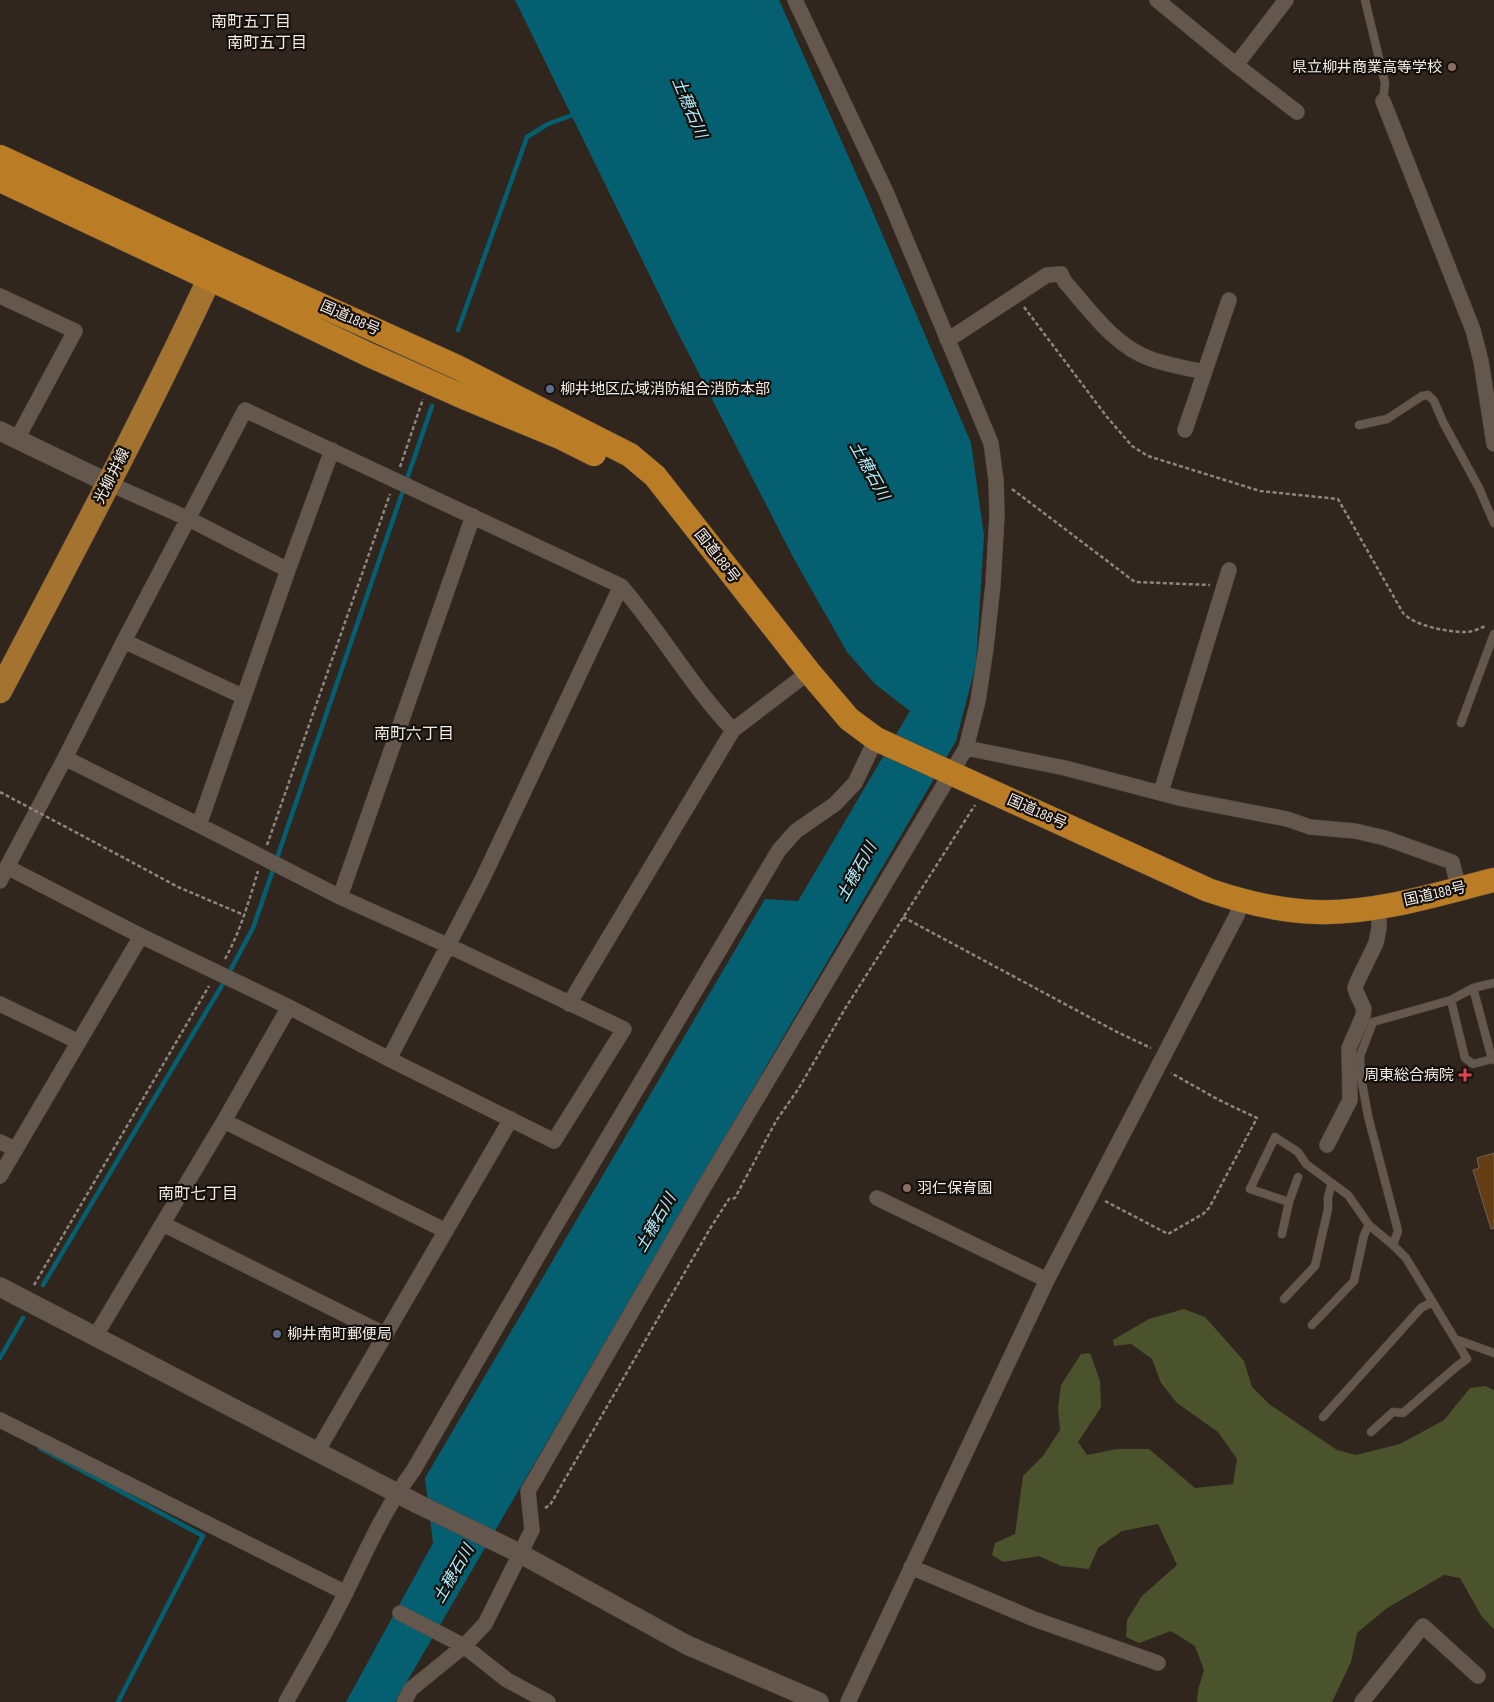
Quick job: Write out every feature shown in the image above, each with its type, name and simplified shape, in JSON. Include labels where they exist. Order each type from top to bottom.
[{"type":"highway","name":"国道188号","points":[[0,157],[214,269]]},
{"type":"highway","name":"国道188号","points":[[0,180],[457,367],[630,455],[655,476],[809,672],[849,719],[880,741],[948,773],[1208,890],[1240,901],[1284,909],[1317,912],[1349,911],[1379,907],[1494,880]]},
{"type":"main road","name":"光柳井線","points":[[0,691],[108,484],[196,310],[214,269]]},
{"type":"street","points":[[404,1702],[411,1689],[464,1646],[486,1624],[532,1530],[528,1491],[700,1192],[948,773],[966,748],[978,701],[993,584],[997,515],[996,480],[991,443],[886,192],[795,0]]},
{"type":"street","points":[[1157,0],[1297,112]]},
{"type":"street","points":[[1236,65],[1286,0]]},
{"type":"street","points":[[1383,101],[1473,330],[1482,361],[1494,444]]},
{"type":"street","points":[[947,339],[1048,275],[1061,274],[1065,282],[1113,336],[1128,347],[1150,358],[1204,372]]},
{"type":"street","points":[[0,296],[75,331],[8,435],[108,484],[189,519],[288,570]]},
{"type":"street","points":[[1185,430],[1228,300]]},
{"type":"street","points":[[65,758],[340,897],[447,945],[624,1029],[554,1141],[388,1059],[289,1007],[141,936],[3,874],[245,410],[621,586],[715,712],[733,730]]},
{"type":"street","points":[[199,825],[332,450]]},
{"type":"street","points":[[340,897],[473,516]]},
{"type":"street","points":[[1161,792],[1229,570]]},
{"type":"street","points":[[388,1059],[482,880],[621,586]]},
{"type":"street","points":[[124,641],[244,697]]},
{"type":"street","points":[[569,1004],[733,730],[809,672]]},
{"type":"street","points":[[286,1702],[346,1593],[397,1492],[413,1471],[550,1235],[779,850],[796,831],[835,804],[855,783],[880,741]]},
{"type":"street","points":[[966,748],[1065,768],[1183,798],[1287,819],[1310,827],[1355,831],[1385,838],[1452,862],[1458,889]]},
{"type":"street","points":[[848,1702],[1047,1280],[1237,915],[1240,901]]},
{"type":"street","points":[[1327,1145],[1350,1100],[1349,1048],[1363,1016],[1364,1009],[1356,988],[1376,943],[1379,928],[1379,907]]},
{"type":"street","points":[[0,1176],[141,936]]},
{"type":"street","points":[[0,1004],[79,1042]]},
{"type":"street","points":[[96,1335],[224,1121],[289,1007]]},
{"type":"street","points":[[318,1450],[511,1119]]},
{"type":"street","points":[[224,1121],[446,1231]]},
{"type":"street","points":[[0,1142],[15,1149]]},
{"type":"street","points":[[877,1198],[1047,1280]]},
{"type":"street","points":[[163,1224],[386,1335]]},
{"type":"street","points":[[0,1287],[318,1450],[418,1504],[521,1554],[687,1646],[819,1702]]},
{"type":"street","points":[[0,1420],[346,1593]]},
{"type":"street","points":[[911,1567],[1034,1620],[1158,1663]]},
{"type":"street","points":[[400,1613],[464,1646],[507,1680],[548,1702]]},
{"type":"street","points":[[1362,1702],[1423,1626],[1478,1676]]},
{"type":"lane","points":[[1365,0],[1386,83],[1383,101]]},
{"type":"lane","points":[[1359,425],[1387,419],[1422,396],[1428,395],[1434,401],[1443,422],[1479,488],[1494,523]]},
{"type":"lane","points":[[1461,723],[1494,634]]},
{"type":"lane","points":[[1393,1245],[1398,1231],[1368,1116],[1361,1077],[1360,1056],[1373,1022],[1451,1000],[1473,988],[1494,983]]},
{"type":"lane","points":[[1451,1000],[1465,1058],[1473,1064],[1493,1059],[1473,988]]},
{"type":"lane","points":[[1289,1202],[1250,1189],[1275,1137],[1298,1152],[1306,1164],[1348,1195],[1369,1225],[1406,1258],[1467,1360],[1456,1367],[1403,1413],[1393,1412],[1372,1432]]},
{"type":"lane","points":[[1282,1234],[1289,1202],[1298,1177]]},
{"type":"lane","points":[[1284,1299],[1315,1266],[1332,1183]]},
{"type":"lane","points":[[1312,1326],[1354,1281],[1364,1235],[1369,1225]]},
{"type":"lane","points":[[1323,1417],[1421,1308],[1432,1302]]},
{"type":"lane","points":[[1455,1339],[1493,1352]]},
{"type":"path","points":[[1017,296],[1107,417],[1132,446],[1148,456],[1260,491],[1338,499],[1403,613],[1409,619],[1424,626],[1468,632],[1487,625]]},
{"type":"path","points":[[996,480],[1001,481],[1135,582],[1224,585]]},
{"type":"path","points":[[0,792],[178,887],[244,915]]},
{"type":"path","points":[[531,1518],[550,1505],[711,1227],[729,1199],[735,1198],[776,1121],[799,1088],[846,1007],[966,819]]},
{"type":"path","points":[[903,917],[1117,1032],[1162,1060],[1219,1100],[1257,1118],[1209,1208],[1168,1234],[1092,1194]]},
{"type":"green space","points":[[1184,1309],[1205,1317],[1244,1361],[1252,1387],[1269,1404],[1337,1450],[1356,1455],[1400,1444],[1444,1420],[1470,1388],[1485,1386],[1494,1390],[1494,1629],[1482,1617],[1460,1578],[1444,1575],[1387,1608],[1357,1633],[1351,1662],[1332,1702],[1197,1702],[1198,1690],[1204,1670],[1195,1646],[1171,1631],[1139,1643],[1126,1637],[1127,1620],[1142,1596],[1177,1565],[1158,1524],[1122,1531],[1098,1548],[1089,1569],[1061,1566],[1039,1556],[1003,1562],[992,1555],[995,1543],[1015,1534],[1023,1476],[1043,1456],[1060,1430],[1058,1408],[1061,1385],[1081,1354],[1090,1353],[1100,1381],[1101,1407],[1078,1442],[1087,1455],[1117,1449],[1149,1449],[1195,1488],[1233,1484],[1237,1459],[1218,1432],[1177,1403],[1161,1383],[1152,1359],[1131,1344],[1114,1346],[1113,1340],[1149,1319]]},
{"type":"water","name":"土穂石川","points":[[515,0],[779,0],[869,203],[971,443],[984,536],[976,664],[956,741],[395,1702],[346,1702],[433,1543],[425,1478],[765,899],[798,901],[910,711],[875,684],[847,652],[794,559],[674,325]]},
{"type":"building","points":[[1494,1153],[1494,1228],[1491,1229],[1473,1170],[1479,1168],[1477,1158]]},
{"type":"waterway","points":[[458,330],[527,137],[548,124],[575,114]]},
{"type":"waterway","points":[[43,1285],[224,982],[253,928],[432,406]]},
{"type":"waterway","points":[[0,1358],[23,1318]]},
{"type":"waterway","points":[[40,1448],[203,1536],[118,1702]]},
{"type":"place","name":"県立柳井商業高等学校","points":[[1452,67]]},
{"type":"place","name":"柳井地区広域消防組合消防本部","points":[[550,389]]},
{"type":"place","name":"周東総合病院","points":[[1465,1075]]},
{"type":"place","name":"羽仁保育園","points":[[907,1188]]},
{"type":"place","name":"柳井南町郵便局","points":[[277,1334]]},
{"type":"district","name":"南町五丁目","points":[[251,22]]},
{"type":"district","name":"南町五丁目","points":[[267,43]]},
{"type":"district","name":"南町六丁目","points":[[414,734]]},
{"type":"district","name":"南町七丁目","points":[[198,1194]]}]
